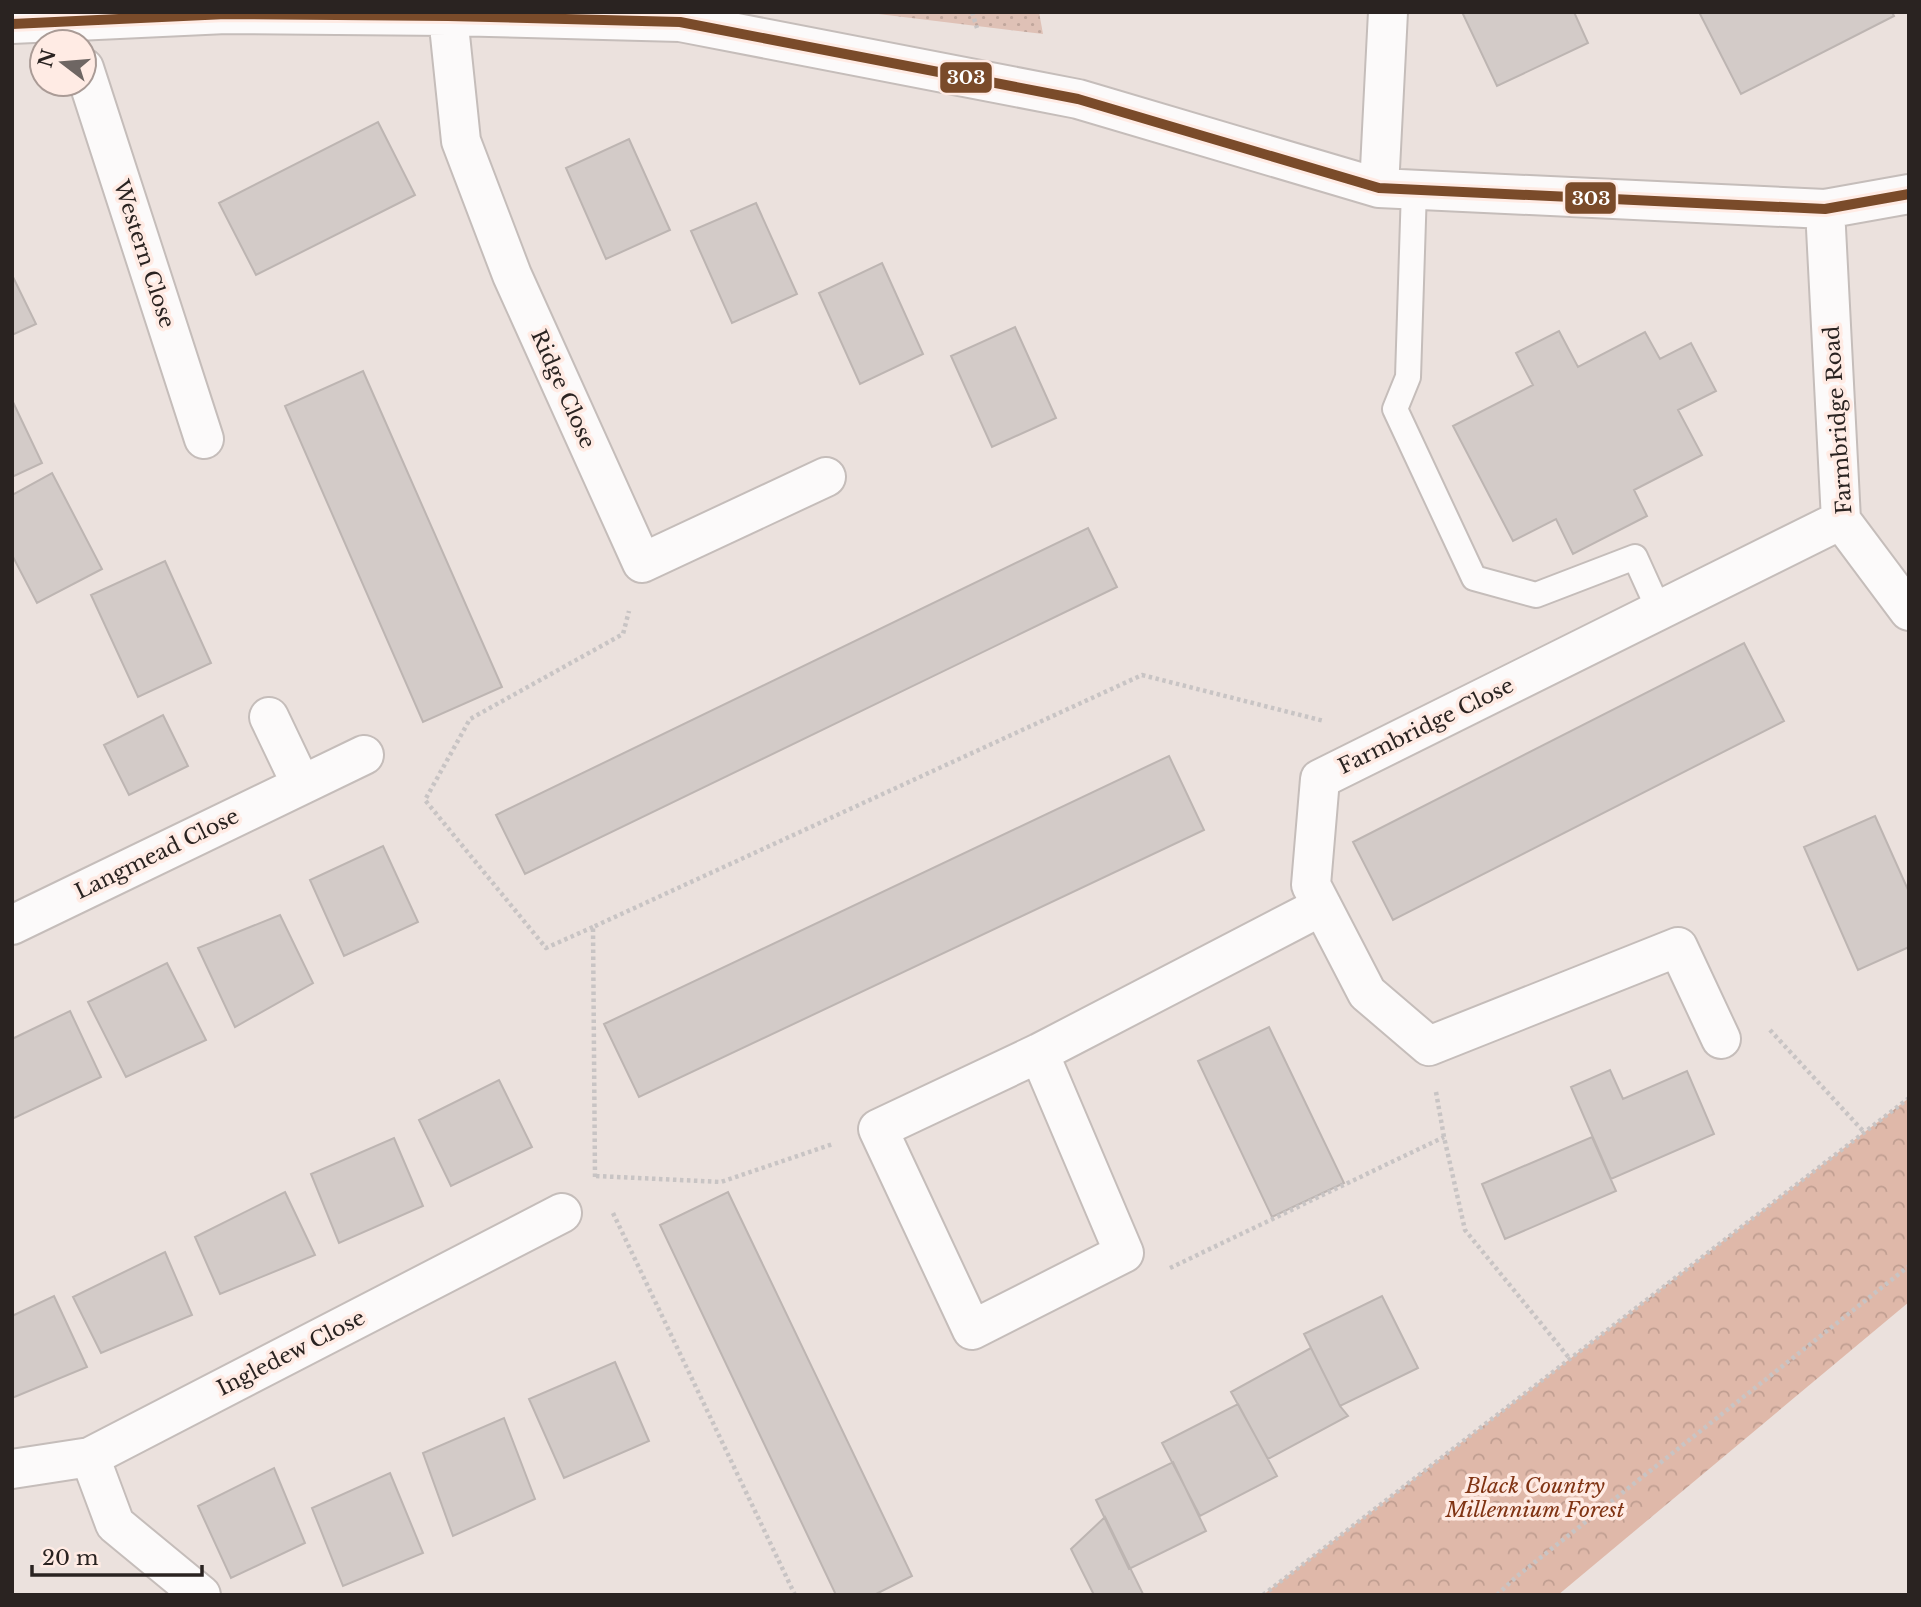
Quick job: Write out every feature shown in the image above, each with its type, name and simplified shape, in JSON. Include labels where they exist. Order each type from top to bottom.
[{"type":"street","points":[[1388,12],[1397,188]]},
{"type":"street","points":[[98,28],[226,14],[680,22],[1078,99],[1397,188],[1825,209],[1909,194]]},
{"type":"street","name":"Ridge Close","points":[[448,16],[461,141],[512,275],[642,563]]},
{"type":"street","points":[[12,24],[46,28]]},
{"type":"street","name":"Western Close","points":[[94,98],[204,439]]},
{"type":"street","name":"Farmbridge Road","points":[[1825,209],[1841,520],[1909,611]]},
{"type":"street","points":[[642,563],[826,477]]},
{"type":"street","name":"Farmbridge Close","points":[[1429,1046],[1367,993],[1311,886],[1320,779],[1841,520]]},
{"type":"street","points":[[269,718],[301,784]]},
{"type":"street","name":"Langmead Close","points":[[12,925],[364,755]]},
{"type":"street","points":[[1038,1053],[1124,1253],[972,1330],[878,1129],[1038,1053],[1322,906]]},
{"type":"street","points":[[1429,1046],[1678,947],[1721,1040]]},
{"type":"street","name":"Ingledew Close","points":[[12,1469],[90,1457],[562,1213]]},
{"type":"street","points":[[90,1457],[115,1524],[201,1595]]},
{"type":"lane","points":[[1397,188],[1408,377],[1395,409],[1474,578],[1536,595],[1635,557],[1658,610]]},
{"type":"path","points":[[642,563],[623,634],[470,719],[425,800],[546,948],[1142,675],[1397,740]]},
{"type":"path","points":[[593,927],[595,1176],[601,1188]]},
{"type":"path","points":[[1721,1040],[1766,1026],[1864,1132]]},
{"type":"path","points":[[1429,1046],[1444,1136],[1465,1230],[1570,1359]]},
{"type":"path","points":[[1263,1595],[1909,1098]]},
{"type":"path","points":[[595,1176],[722,1182],[878,1129]]},
{"type":"path","points":[[1124,1253],[1172,1269],[1444,1136]]},
{"type":"path","points":[[612,1213],[795,1595]]},
{"type":"path","points":[[1497,1595],[1527,1568],[1909,1266]]},
{"type":"green space","name":"Black Country Millennium Forest","points":[[1909,1098],[1909,1302],[1558,1595],[1263,1595]]},
{"type":"shaded area","points":[[862,12],[1039,12],[1043,34]]},
{"type":"building","points":[[1462,12],[1574,12],[1588,43],[1497,86]]},
{"type":"building","points":[[1699,12],[1892,12],[1894,16],[1741,94]]},
{"type":"building","points":[[378,122],[415,195],[256,275],[219,203]]},
{"type":"building","points":[[629,139],[670,230],[606,259],[566,168]]},
{"type":"building","points":[[756,203],[797,294],[732,323],[691,231]]},
{"type":"building","points":[[882,263],[923,354],[860,384],[819,293]]},
{"type":"building","points":[[12,275],[36,324],[12,335]]},
{"type":"building","points":[[1015,327],[1056,418],[992,447],[951,356]]},
{"type":"building","points":[[1559,331],[1578,367],[1645,332],[1660,359],[1691,343],[1716,391],[1678,410],[1702,455],[1634,490],[1647,516],[1573,554],[1556,519],[1513,541],[1453,426],[1533,385],[1516,353]]},
{"type":"building","points":[[363,371],[502,687],[423,722],[285,406]]},
{"type":"building","points":[[12,400],[42,463],[12,477]]},
{"type":"building","points":[[52,473],[102,569],[37,603],[12,555],[12,495]]},
{"type":"building","points":[[1088,528],[1117,587],[525,874],[496,815]]},
{"type":"building","points":[[165,561],[211,663],[138,697],[91,595]]},
{"type":"building","points":[[1744,643],[1784,721],[1393,920],[1353,842]]},
{"type":"building","points":[[163,715],[188,766],[129,795],[104,745]]},
{"type":"building","points":[[1169,756],[1204,830],[639,1097],[604,1024]]},
{"type":"building","points":[[1875,816],[1909,892],[1909,947],[1858,970],[1804,847]]},
{"type":"building","points":[[383,846],[418,922],[344,956],[310,880]]},
{"type":"building","points":[[280,915],[313,983],[235,1027],[198,948]]},
{"type":"building","points":[[167,963],[206,1040],[126,1077],[88,1002]]},
{"type":"building","points":[[70,1011],[101,1077],[12,1119],[12,1039]]},
{"type":"building","points":[[1269,1027],[1344,1183],[1272,1217],[1198,1061]]},
{"type":"building","points":[[1610,1070],[1623,1099],[1687,1071],[1714,1134],[1611,1179],[1571,1087]]},
{"type":"building","points":[[499,1080],[532,1147],[451,1186],[419,1120]]},
{"type":"building","points":[[1592,1137],[1616,1191],[1505,1239],[1482,1184]]},
{"type":"building","points":[[394,1138],[423,1206],[339,1243],[311,1174]]},
{"type":"building","points":[[285,1192],[315,1255],[220,1294],[195,1237]]},
{"type":"building","points":[[728,1192],[912,1576],[874,1595],[836,1595],[660,1225]]},
{"type":"building","points":[[165,1252],[192,1315],[101,1353],[73,1297]]},
{"type":"building","points":[[54,1296],[87,1367],[12,1398],[12,1316]]},
{"type":"building","points":[[1382,1296],[1418,1368],[1340,1406],[1304,1334]]},
{"type":"building","points":[[1311,1348],[1340,1406],[1348,1416],[1268,1459],[1231,1392]]},
{"type":"building","points":[[615,1362],[649,1441],[564,1478],[529,1399]]},
{"type":"building","points":[[1238,1404],[1277,1476],[1200,1516],[1162,1443]]},
{"type":"building","points":[[504,1418],[535,1499],[453,1536],[423,1453]]},
{"type":"building","points":[[1173,1462],[1206,1531],[1129,1569],[1096,1500]]},
{"type":"building","points":[[274,1468],[305,1543],[231,1578],[198,1506]]},
{"type":"building","points":[[390,1473],[423,1553],[343,1586],[312,1508]]},
{"type":"building","points":[[1105,1517],[1142,1595],[1094,1595],[1071,1549]]},
{"type":"transit line","name":"303","points":[[12,24],[226,14],[680,22],[1078,99],[1379,188],[1825,209],[1909,194]]}]
